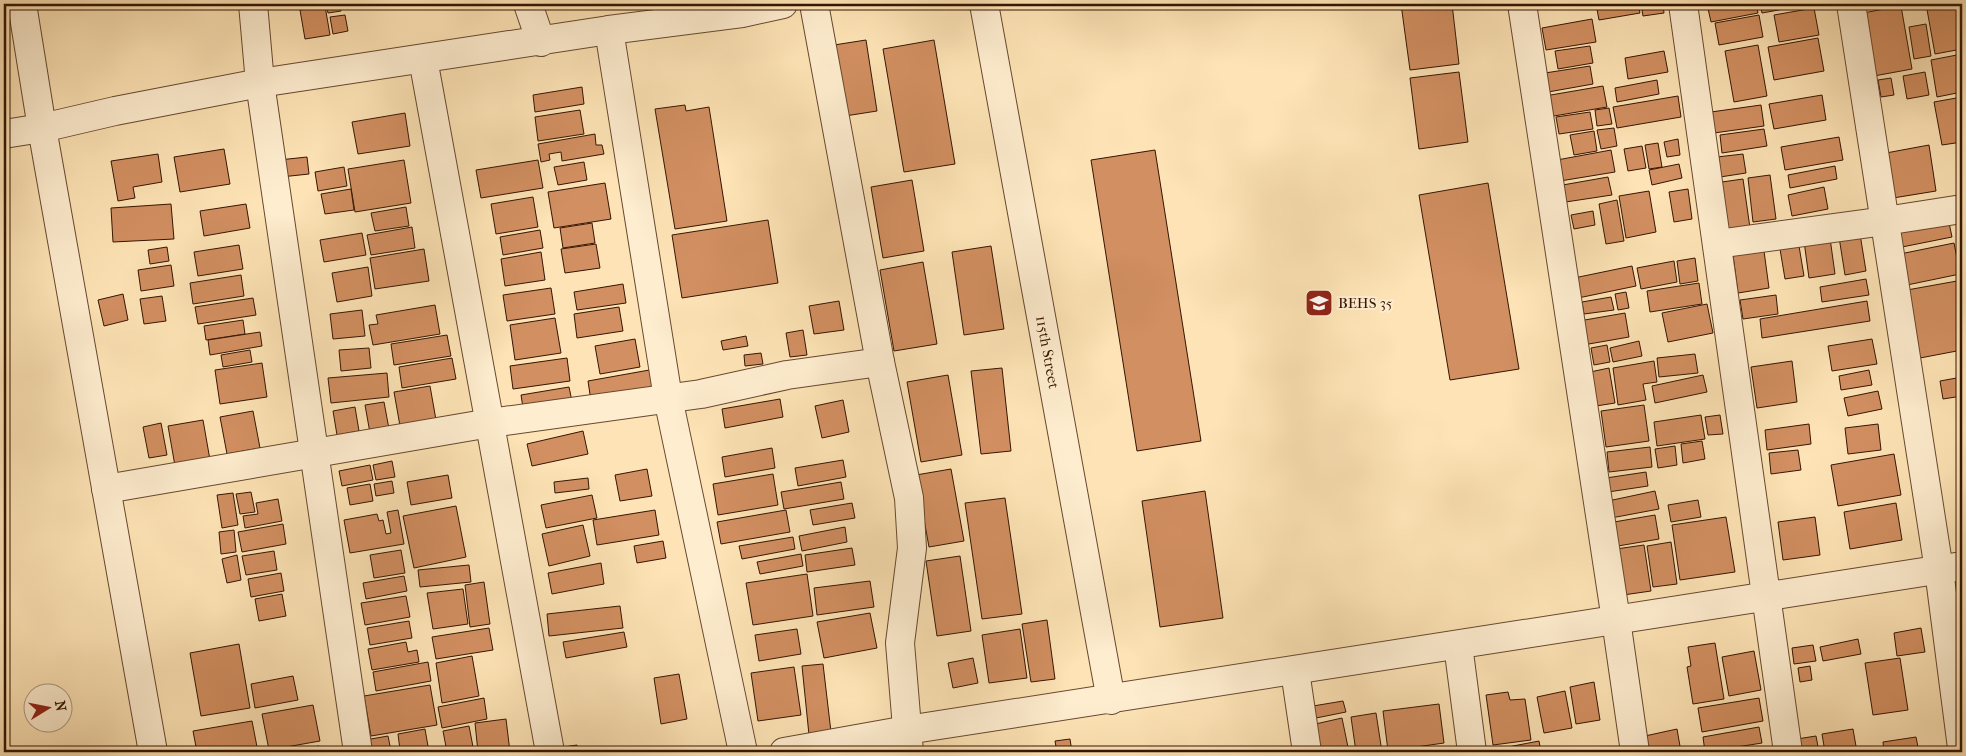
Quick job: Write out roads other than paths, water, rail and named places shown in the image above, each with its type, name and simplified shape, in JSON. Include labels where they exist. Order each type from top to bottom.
[{"type":"street","points":[[22,4],[42,128],[153,752]]},
{"type":"street","points":[[253,4],[260,83],[358,752]]},
{"type":"street","points":[[528,4],[541,42]]},
{"type":"street","points":[[4,134],[42,128],[115,111],[260,83],[541,42],[741,8],[783,4]]},
{"type":"street","points":[[814,4],[880,362],[909,498],[912,548],[900,643],[908,741]]},
{"type":"street","name":"115th Street","points":[[984,4],[1111,700]]},
{"type":"street","points":[[1522,4],[1616,620],[1634,752]]},
{"type":"street","points":[[1683,4],[1788,752]]},
{"type":"street","points":[[1851,4],[1885,221],[1951,568],[1962,748]]},
{"type":"street","points":[[609,30],[668,398],[743,752]]},
{"type":"street","points":[[423,59],[550,752]]},
{"type":"street","points":[[1717,244],[1962,209]]},
{"type":"street","points":[[106,489],[490,423],[701,394],[787,375],[880,362]]},
{"type":"street","points":[[784,752],[908,741],[1111,700],[1951,568]]},
{"type":"street","points":[[1458,645],[1472,752]]},
{"type":"street","points":[[1295,671],[1307,752]]},
{"type":"place","name":"BEHS 35","points":[[1319,303]]}]
